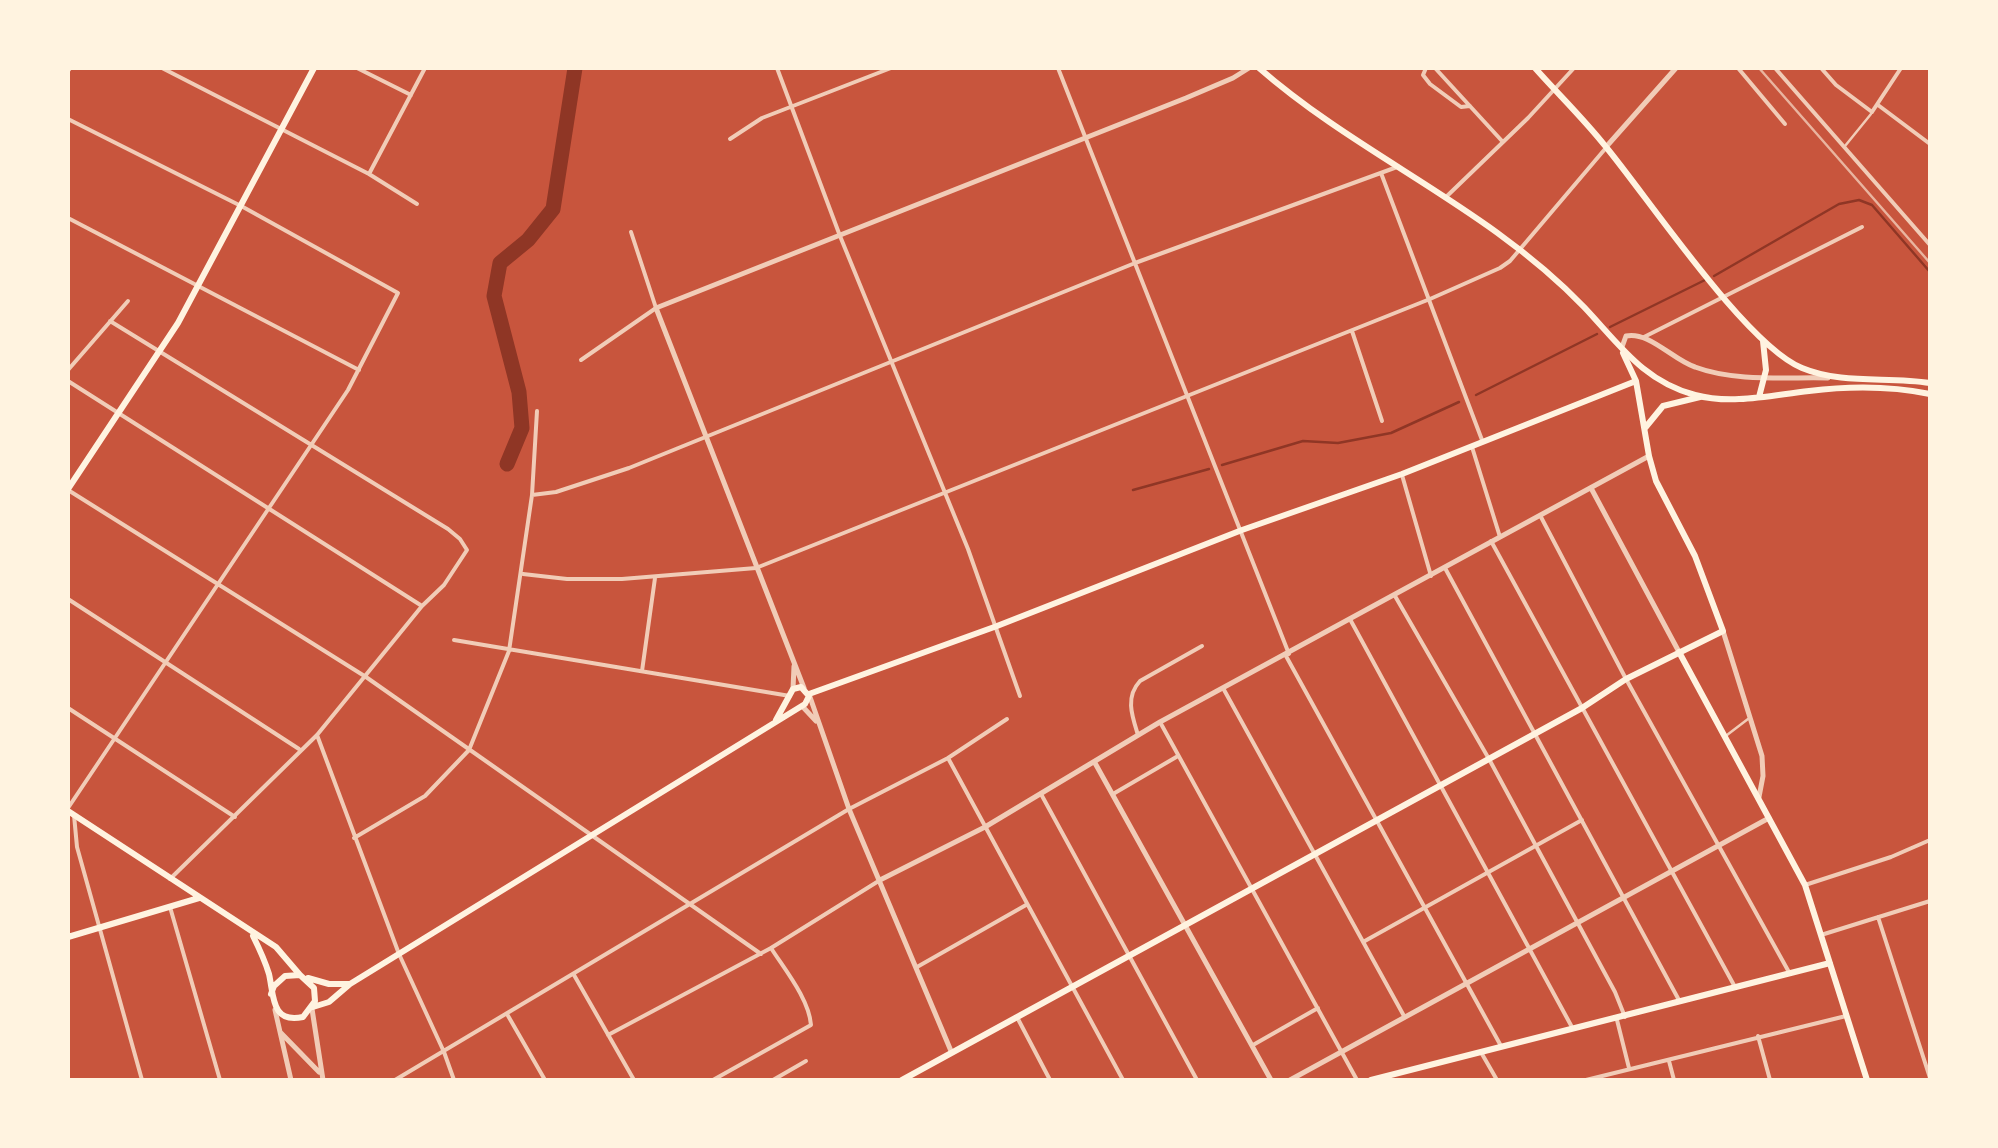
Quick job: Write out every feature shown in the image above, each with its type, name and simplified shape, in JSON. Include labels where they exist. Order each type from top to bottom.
[{"type":"main road","points":[[68,489],[200,286],[314,68]]},
{"type":"main road","points":[[904,1080],[1016,1015],[1582,708],[1626,679],[1723,631],[1696,556],[1656,481],[1636,380],[1623,354],[1584,307],[1522,248],[1400,165],[1323,119],[1259,68]]},
{"type":"main road","points":[[1535,68],[1606,147],[1763,340],[1794,364],[1846,378],[1930,383]]},
{"type":"main road","points":[[1759,397],[1765,377],[1763,340]]},
{"type":"main road","points":[[1623,354],[1661,382],[1700,396]]},
{"type":"main road","points":[[776,720],[791,695],[996,626],[1242,530],[1472,448],[1636,380]]},
{"type":"main road","points":[[1644,429],[1663,406],[1700,396],[1759,397],[1844,388],[1930,394]]},
{"type":"main road","points":[[1680,652],[1805,884],[1867,1080]]},
{"type":"main road","points":[[252,935],[266,966],[275,1010],[297,1019],[801,706],[807,692]]},
{"type":"main road","points":[[791,695],[801,706]]},
{"type":"main road","points":[[70,811],[252,935],[276,947],[314,988],[312,1008]]},
{"type":"main road","points":[[68,937],[199,898]]},
{"type":"main road","points":[[1370,1080],[1830,963]]},
{"type":"main road","points":[[272,994],[278,980],[293,974],[329,984],[350,984]]},
{"type":"street","points":[[162,68],[369,174],[418,204]]},
{"type":"street","points":[[357,68],[411,95]]},
{"type":"street","points":[[369,174],[425,68]]},
{"type":"street","points":[[778,68],[1020,696]]},
{"type":"street","points":[[730,139],[762,118],[890,68]]},
{"type":"street","points":[[1058,68],[1288,655],[1502,1048]]},
{"type":"street","points":[[581,360],[656,308],[1085,139],[1249,68]]},
{"type":"street","points":[[1426,68],[1424,75],[1430,84],[1461,107],[1470,106]]},
{"type":"street","points":[[1434,68],[1502,141]]},
{"type":"street","points":[[1446,196],[1574,68]]},
{"type":"street","points":[[523,574],[567,579],[655,578],[756,568],[1430,300],[1500,268],[1522,248],[1676,68]]},
{"type":"street","points":[[1738,68],[1785,124]]},
{"type":"street","points":[[1776,68],[1930,245]]},
{"type":"street","points":[[1821,68],[1836,85],[1872,112],[1901,68]]},
{"type":"street","points":[[1878,105],[1930,144]]},
{"type":"street","points":[[68,118],[243,206],[398,292],[359,370],[70,811],[142,1080]]},
{"type":"street","points":[[532,495],[587,482],[706,438],[1135,262],[1400,165]]},
{"type":"street","points":[[1381,173],[1482,443]]},
{"type":"street","points":[[68,218],[359,370]]},
{"type":"street","points":[[1644,338],[1862,227]]},
{"type":"street","points":[[631,232],[656,308],[807,692],[849,810],[951,1051]]},
{"type":"street","points":[[68,370],[128,301]]},
{"type":"street","points":[[110,321],[448,529],[467,550],[461,564],[317,735],[170,879]]},
{"type":"street","points":[[1352,330],[1382,421]]},
{"type":"street","points":[[1623,354],[1626,336],[1644,338],[1696,368],[1765,377],[1846,378]]},
{"type":"street","points":[[68,382],[422,606]]},
{"type":"street","points":[[354,838],[425,796],[469,750],[509,651],[523,574],[537,411]]},
{"type":"street","points":[[1472,448],[1500,537]]},
{"type":"street","points":[[608,1035],[761,954],[880,880],[985,826],[1160,722],[1648,456]]},
{"type":"street","points":[[1402,474],[1431,576]]},
{"type":"street","points":[[1592,488],[1680,652]]},
{"type":"street","points":[[68,489],[366,677],[761,954]]},
{"type":"street","points":[[1540,514],[1626,679],[1790,974]]},
{"type":"street","points":[[1492,542],[1735,988]]},
{"type":"street","points":[[1445,568],[1680,1002]]},
{"type":"street","points":[[642,672],[655,578]]},
{"type":"street","points":[[1395,596],[1490,759],[1615,992],[1630,1070]]},
{"type":"street","points":[[68,599],[300,750]]},
{"type":"street","points":[[1351,620],[1574,1031]]},
{"type":"street","points":[[1723,631],[1763,766],[1759,797]]},
{"type":"street","points":[[454,640],[791,695],[794,663]]},
{"type":"street","points":[[1138,736],[1131,708],[1133,688],[1202,646]]},
{"type":"street","points":[[1223,688],[1405,1017]]},
{"type":"street","points":[[801,706],[818,724]]},
{"type":"street","points":[[68,708],[235,817]]},
{"type":"street","points":[[395,1080],[849,810],[948,758],[1008,718]]},
{"type":"street","points":[[1160,722],[1357,1080]]},
{"type":"street","points":[[317,735],[399,954],[454,1080]]},
{"type":"street","points":[[1113,794],[1178,756]]},
{"type":"street","points":[[948,758],[1123,1080]]},
{"type":"street","points":[[1094,763],[1271,1080]]},
{"type":"street","points":[[1041,794],[1198,1080]]},
{"type":"street","points":[[1290,1080],[1770,818]]},
{"type":"street","points":[[1364,942],[1583,819]]},
{"type":"street","points":[[1805,884],[1891,857],[1930,840]]},
{"type":"street","points":[[1821,934],[1930,901]]},
{"type":"street","points":[[916,968],[1026,906]]},
{"type":"street","points":[[170,907],[220,1080]]},
{"type":"street","points":[[1878,917],[1930,1078]]},
{"type":"street","points":[[712,1080],[811,1025],[811,1018],[771,948]]},
{"type":"street","points":[[574,975],[634,1080]]},
{"type":"street","points":[[312,1008],[322,1077]]},
{"type":"street","points":[[1251,1046],[1318,1008]]},
{"type":"street","points":[[275,1010],[291,1080]]},
{"type":"street","points":[[507,1014],[545,1080]]},
{"type":"street","points":[[1016,1015],[1050,1080]]},
{"type":"street","points":[[1586,1080],[1846,1016]]},
{"type":"street","points":[[278,1031],[322,1077]]},
{"type":"street","points":[[1758,1036],[1770,1080]]},
{"type":"street","points":[[1482,1054],[1497,1080]]},
{"type":"street","points":[[1668,1060],[1674,1080]]},
{"type":"street","points":[[773,1080],[806,1062]]},
{"type":"lane","points":[[1843,148],[1872,112]]},
{"type":"lane","points":[[1725,736],[1750,718]]},
{"type":"waterway","points":[[507,464],[522,428],[519,392],[494,296],[500,263],[528,240],[553,209],[575,68]]},
{"type":"waterway","points":[[1714,276],[1839,204],[1859,200],[1872,205],[1930,272]]},
{"type":"waterway","points":[[1610,327],[1705,280]]},
{"type":"waterway","points":[[1476,395],[1597,334]]},
{"type":"waterway","points":[[1222,465],[1303,441],[1338,443],[1391,433],[1459,402]]},
{"type":"waterway","points":[[1133,490],[1209,469]]},
{"type":"tram line","points":[[1759,68],[1930,263]]}]
